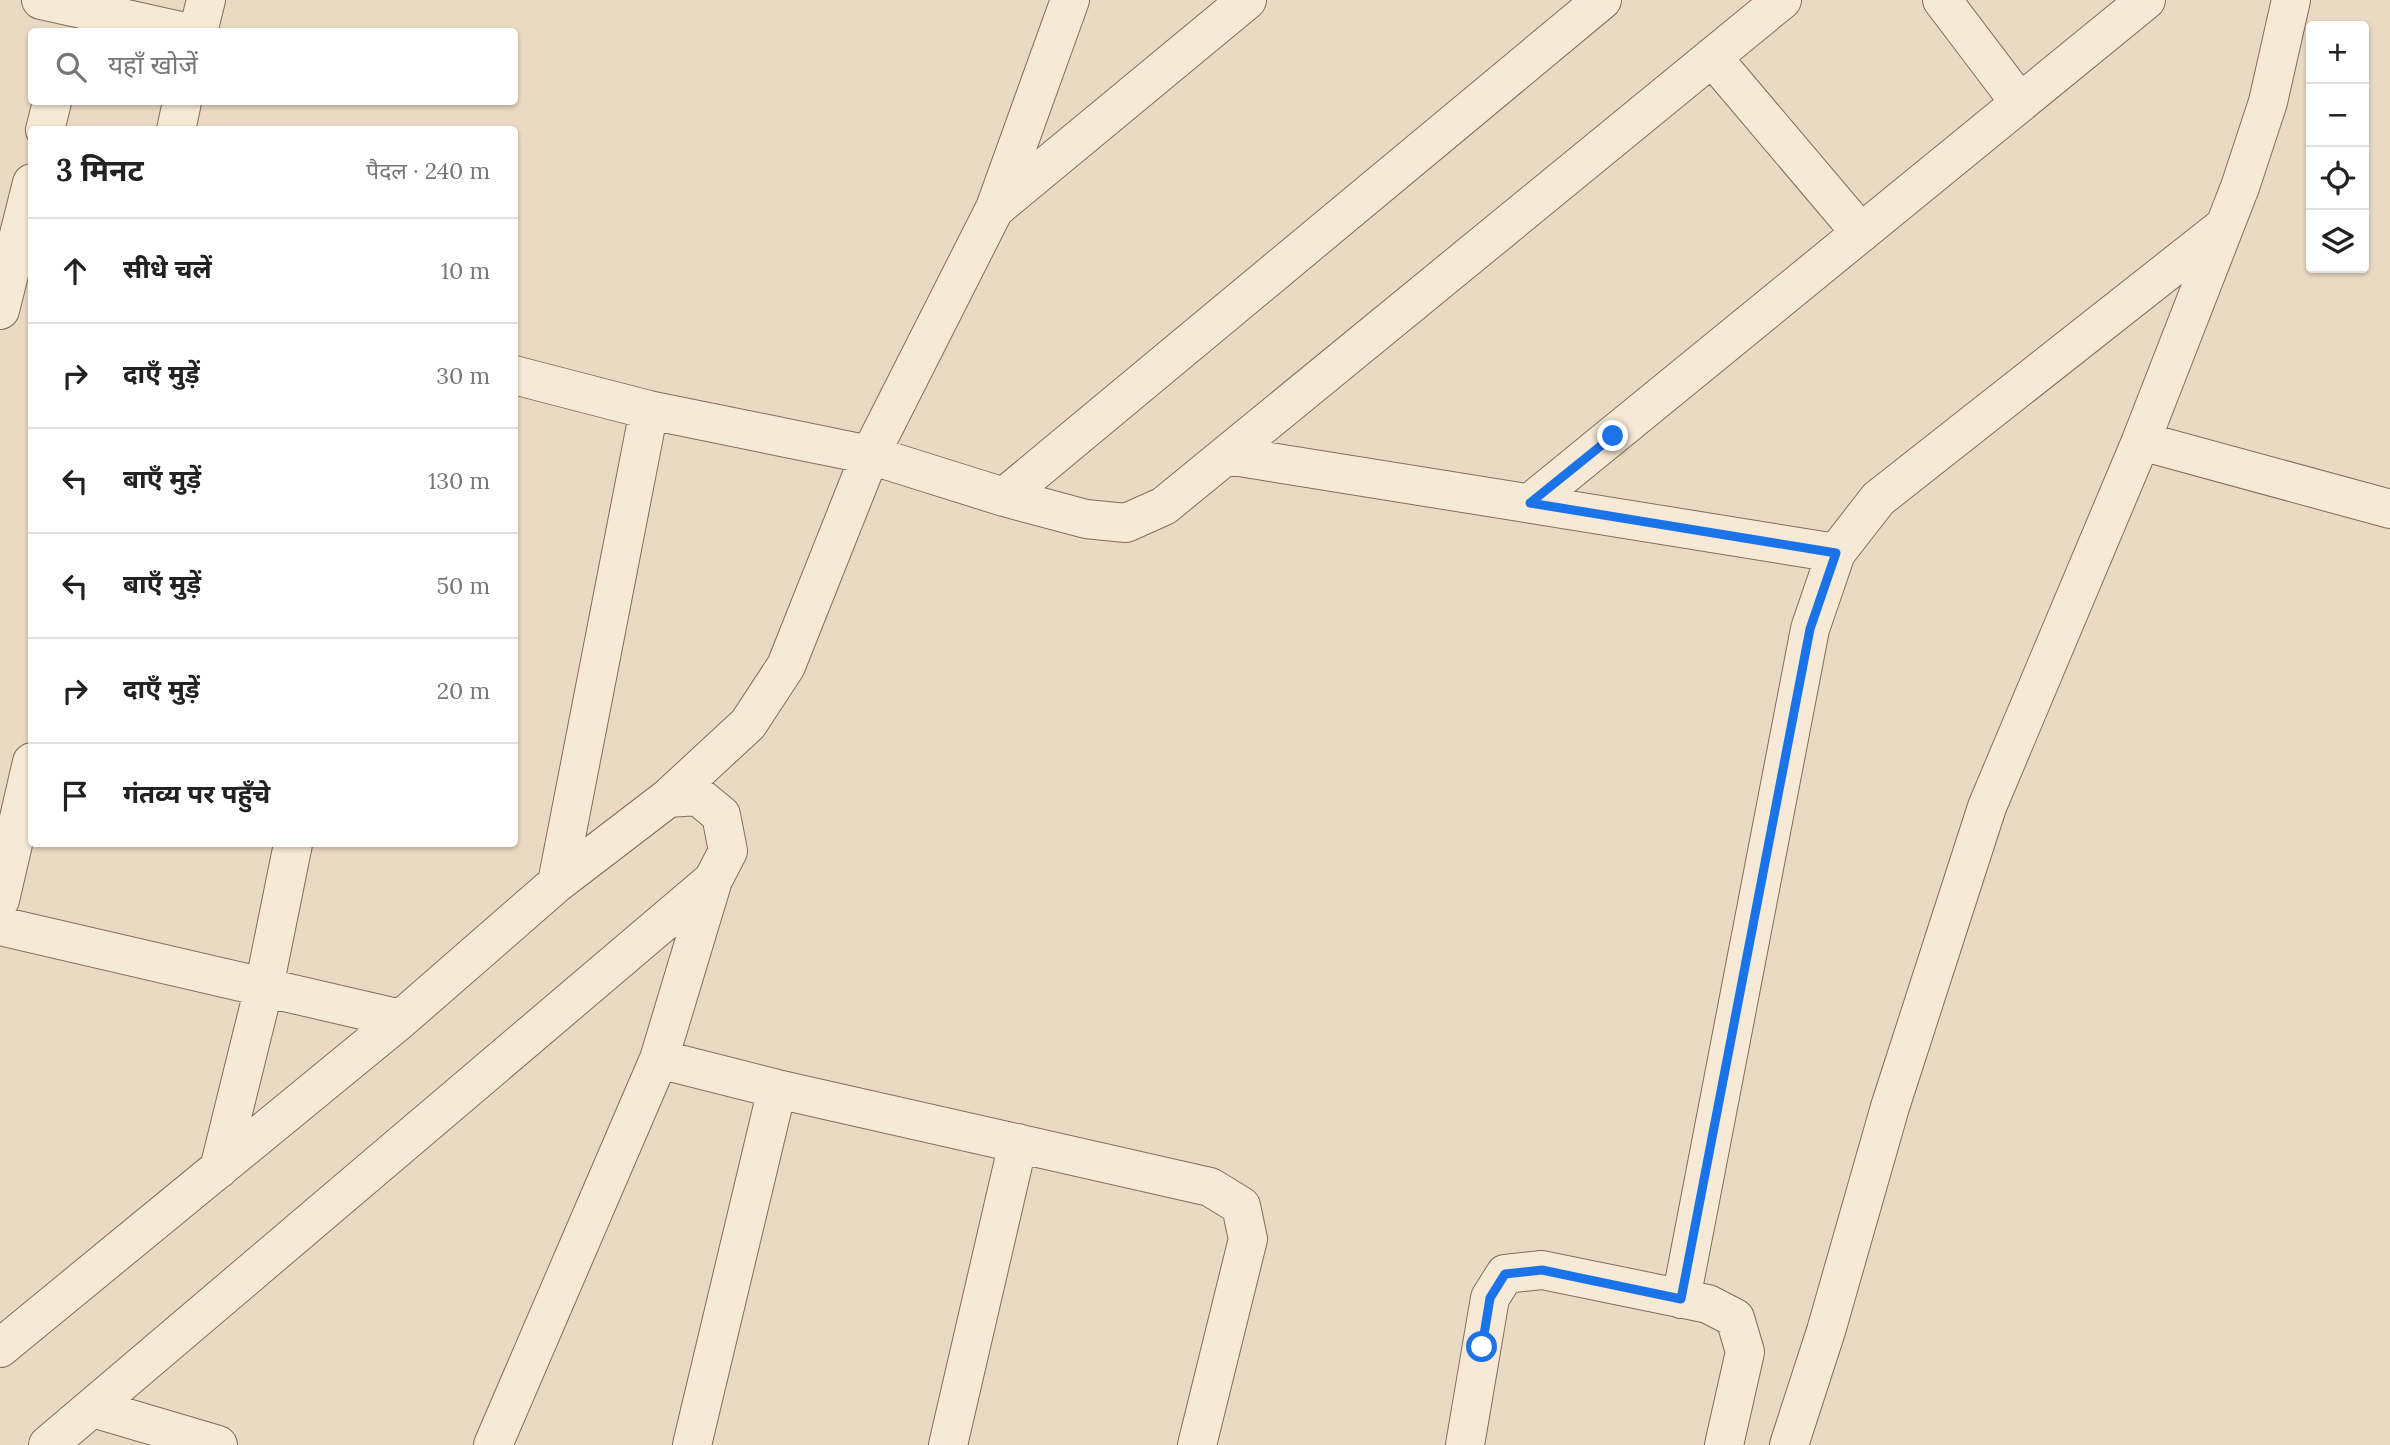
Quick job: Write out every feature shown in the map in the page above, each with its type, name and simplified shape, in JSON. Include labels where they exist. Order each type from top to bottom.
[{"type":"street","points":[[199,28],[206,0]]},
{"type":"street","points":[[0,1348],[401,1019],[557,883],[667,798],[748,724],[786,666],[870,455],[995,208],[1070,0]]},
{"type":"street","points":[[995,208],[1247,0]]},
{"type":"street","points":[[1004,497],[1602,0]]},
{"type":"street","points":[[518,377],[649,410],[870,455],[1004,497],[1086,519],[1126,523],[1164,506],[1782,0]]},
{"type":"street","points":[[1942,0],[2020,103]]},
{"type":"street","points":[[1530,503],[2146,0]]},
{"type":"street","points":[[1789,1445],[1826,1331],[1890,1107],[1987,807],[2141,441],[2240,187],[2268,102],[2291,0]]},
{"type":"street","points":[[62,13],[159,28]]},
{"type":"street","points":[[1712,57],[1861,233]]},
{"type":"street","points":[[46,126],[51,105]]},
{"type":"street","points":[[177,126],[182,105]]},
{"type":"street","points":[[0,310],[28,199]]},
{"type":"street","points":[[1681,1299],[1810,629],[1836,553],[1878,499],[2222,228]]},
{"type":"street","points":[[557,883],[649,410]]},
{"type":"street","points":[[2141,441],[2390,509]]},
{"type":"street","points":[[1227,455],[1836,553]]},
{"type":"street","points":[[0,900],[28,779]]},
{"type":"street","points":[[493,1445],[659,1059],[713,880],[728,851],[722,815],[698,796],[667,798]]},
{"type":"street","points":[[219,1169],[264,987],[292,847]]},
{"type":"street","points":[[48,1445],[713,880]]},
{"type":"street","points":[[0,926],[401,1019]]},
{"type":"street","points":[[659,1059],[777,1089],[1210,1187],[1241,1206],[1248,1239],[1197,1445]]},
{"type":"street","points":[[692,1445],[777,1089]]},
{"type":"street","points":[[947,1445],[1018,1143]]},
{"type":"street","points":[[1465,1445],[1490,1298],[1505,1274],[1542,1270],[1708,1304],[1735,1318],[1745,1352],[1724,1445]]},
{"type":"street","points":[[93,1408],[208,1444]]},
{"type":"route","points":[[1482,1347],[1490,1298],[1505,1274],[1542,1270],[1681,1299],[1810,629],[1836,553],[1530,503],[1613,436]]}]
